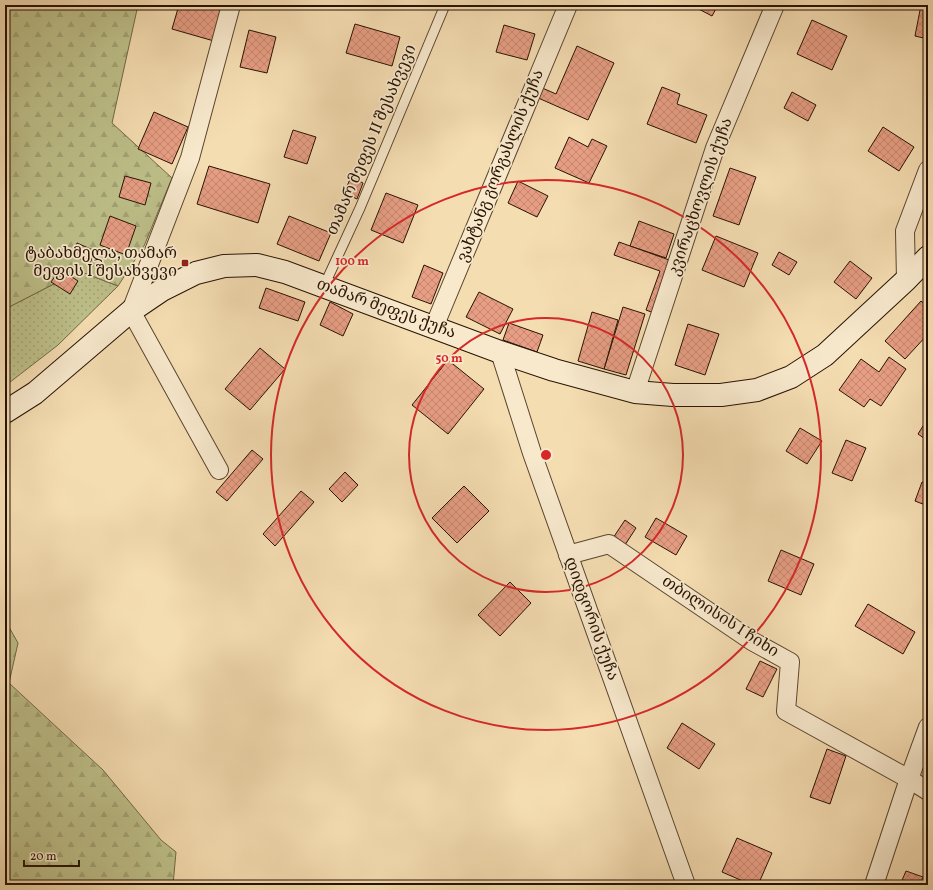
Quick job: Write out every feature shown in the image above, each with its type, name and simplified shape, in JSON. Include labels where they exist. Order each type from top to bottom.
[{"type":"street","points":[[219,470],[131,311],[190,158],[231,5]]},
{"type":"street","name":"ვახტანგ გორგასლის ქუჩა","points":[[434,327],[568,5]]},
{"type":"street","name":"კვირაცხოვლის ქუჩა","points":[[635,392],[715,148],[775,5]]},
{"type":"street","points":[[906,280],[905,231],[928,170]]},
{"type":"street","name":"თამარ მეფეს ქუჩა","points":[[5,412],[35,393],[131,311],[162,290],[196,273],[224,266],[257,265],[285,272],[500,352],[554,370],[635,392],[673,395],[721,395],[757,390],[792,377],[825,355],[906,280],[928,257]]},
{"type":"street","name":"დიდგორის ქუჩა","points":[[500,352],[532,453],[686,885]]},
{"type":"street","name":"თბილისის I ჩიხი","points":[[568,555],[609,544],[752,641],[790,662],[786,711],[909,779]]},
{"type":"street","points":[[874,885],[928,727]]},
{"type":"street","points":[[909,779],[928,791]]},
{"type":"lane","name":"თამარ მეფეს II შესახვევი","points":[[324,286],[360,208],[445,5]]},
{"type":"green space","points":[[5,5],[138,5],[112,123],[172,178],[144,246],[118,286],[79,271],[11,306],[5,311]]},
{"type":"green space","points":[[79,271],[118,286],[58,345],[5,386],[5,311],[11,306]]},
{"type":"green space","points":[[5,620],[18,643],[9,683],[103,770],[161,840],[176,852],[173,885],[5,885]]},
{"type":"building","points":[[179,5],[224,5],[214,41],[172,29]]},
{"type":"building","points":[[691,5],[718,5],[712,16]]},
{"type":"building","points":[[921,5],[928,6],[928,39],[915,36]]},
{"type":"building","points":[[812,20],[847,36],[832,70],[797,54]]},
{"type":"building","points":[[355,24],[400,37],[392,66],[346,53]]},
{"type":"building","points":[[504,25],[535,34],[527,60],[496,52]]},
{"type":"building","points":[[249,30],[276,37],[267,73],[240,67]]},
{"type":"building","points":[[577,46],[614,63],[588,120],[536,97],[540,87],[556,94]]},
{"type":"building","points":[[662,87],[680,94],[677,104],[707,115],[696,143],[647,124]]},
{"type":"building","points":[[792,92],[816,105],[808,121],[784,108]]},
{"type":"building","points":[[154,112],[188,127],[172,164],[138,149]]},
{"type":"building","points":[[883,127],[914,147],[899,171],[868,151]]},
{"type":"building","points":[[293,130],[316,137],[307,164],[284,157]]},
{"type":"building","points":[[569,137],[588,147],[592,139],[607,146],[589,183],[555,168]]},
{"type":"building","points":[[209,166],[270,184],[258,223],[197,204]]},
{"type":"building","points":[[730,168],[756,177],[739,225],[713,216]]},
{"type":"building","points":[[125,176],[151,183],[145,205],[119,197]]},
{"type":"building","points":[[351,177],[363,183],[357,199],[344,193]]},
{"type":"building","points":[[518,181],[548,196],[537,217],[508,203]]},
{"type":"building","points":[[386,193],[418,205],[403,243],[371,230]]},
{"type":"building","points":[[110,216],[136,226],[126,255],[100,245]]},
{"type":"building","points":[[289,216],[331,233],[319,261],[277,244]]},
{"type":"building","points":[[639,221],[674,234],[666,258],[630,246]]},
{"type":"building","points":[[716,236],[758,253],[744,287],[702,270]]},
{"type":"building","points":[[619,242],[672,261],[654,313],[646,310],[660,271],[614,255]]},
{"type":"building","points":[[77,243],[95,251],[90,263],[72,255]]},
{"type":"building","points":[[779,252],[797,262],[789,275],[772,265]]},
{"type":"building","points":[[850,261],[872,278],[856,299],[834,282]]},
{"type":"building","points":[[424,265],[443,273],[431,304],[412,297]]},
{"type":"building","points":[[60,269],[78,281],[70,294],[51,282]]},
{"type":"building","points":[[266,288],[305,302],[298,321],[259,308]]},
{"type":"building","points":[[479,292],[513,309],[500,334],[466,317]]},
{"type":"building","points":[[921,301],[928,307],[928,334],[905,359],[885,341]]},
{"type":"building","points":[[330,302],[353,314],[343,336],[320,325]]},
{"type":"building","points":[[623,307],[645,314],[626,375],[604,369]]},
{"type":"building","points":[[592,312],[618,320],[604,369],[578,361]]},
{"type":"building","points":[[509,323],[543,335],[537,352],[503,340]]},
{"type":"building","points":[[688,324],[719,334],[705,375],[675,365]]},
{"type":"building","points":[[260,348],[285,369],[250,410],[225,389]]},
{"type":"building","points":[[889,357],[906,369],[881,406],[870,399],[864,407],[839,390],[861,359],[879,372]]},
{"type":"building","points":[[448,360],[484,389],[448,434],[412,405]]},
{"type":"building","points":[[928,418],[928,441],[918,434]]},
{"type":"building","points":[[800,428],[822,441],[807,464],[786,451]]},
{"type":"building","points":[[846,440],[866,448],[852,481],[832,473]]},
{"type":"building","points":[[252,450],[263,459],[227,501],[216,492]]},
{"type":"building","points":[[345,472],[358,485],[342,502],[329,489]]},
{"type":"building","points":[[922,482],[928,484],[928,506],[915,501]]},
{"type":"building","points":[[464,486],[489,511],[457,543],[432,518]]},
{"type":"building","points":[[301,491],[314,502],[275,546],[263,534]]},
{"type":"building","points":[[656,518],[687,536],[676,555],[645,537]]},
{"type":"building","points":[[625,520],[636,528],[625,545],[613,538]]},
{"type":"building","points":[[781,550],[814,564],[801,595],[768,581]]},
{"type":"building","points":[[510,582],[531,603],[500,636],[478,615]]},
{"type":"building","points":[[868,604],[915,632],[903,654],[855,626]]},
{"type":"building","points":[[760,661],[777,669],[763,697],[746,689]]},
{"type":"building","points":[[682,723],[715,744],[699,769],[667,748]]},
{"type":"building","points":[[827,749],[846,756],[830,804],[810,797]]},
{"type":"building","points":[[737,838],[772,853],[758,885],[752,885],[722,872]]},
{"type":"building","points":[[906,871],[923,877],[920,885],[900,885]]},
{"type":"place","name":"ტაბახმელა, თამარ მეფის I შესახვევი","points":[[185,263]]}]
